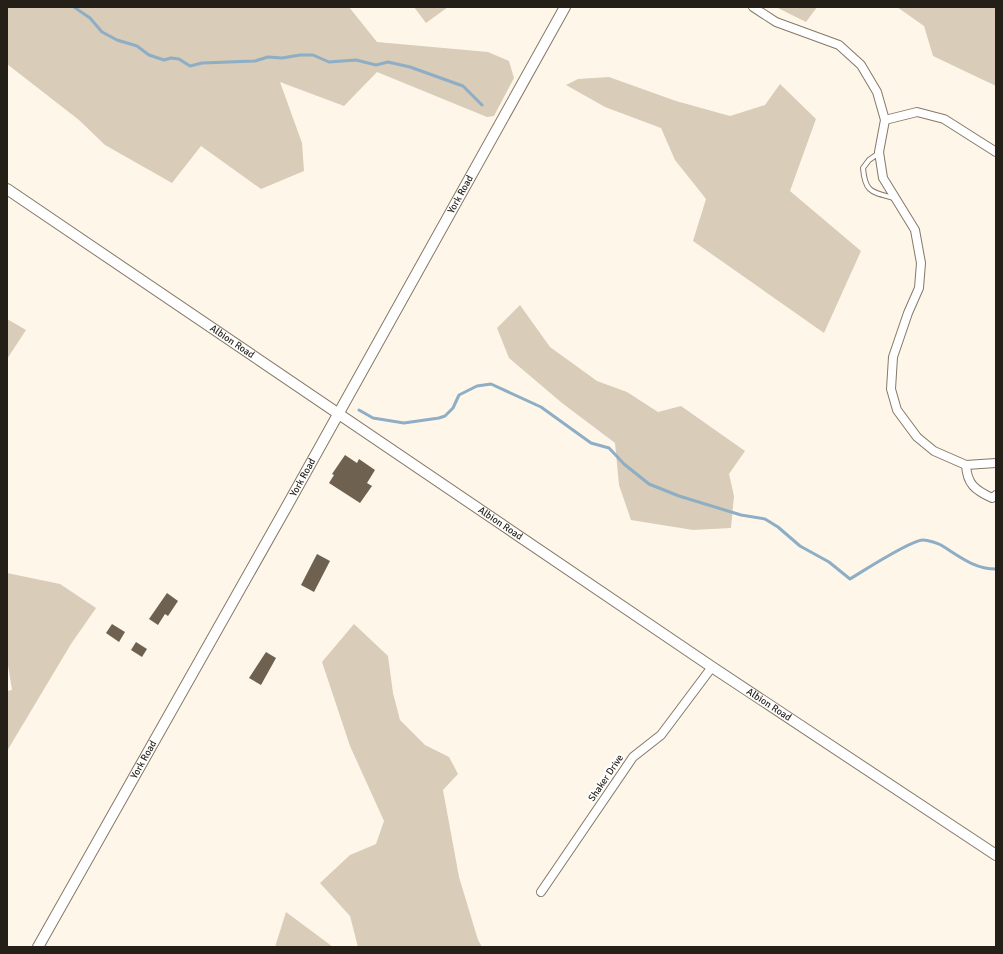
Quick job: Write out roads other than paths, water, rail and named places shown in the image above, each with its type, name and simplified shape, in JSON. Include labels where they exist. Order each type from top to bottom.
[{"type":"street","name":"York Road","points":[[38,947],[339,414],[565,7]]},
{"type":"street","points":[[753,7],[776,22],[839,45],[861,65],[877,92],[884,120],[879,152],[883,178],[915,230],[921,263],[919,288],[908,313],[893,357],[891,389],[897,410],[917,437],[934,452],[966,465],[996,463]]},
{"type":"street","points":[[884,120],[916,112],[944,120],[996,152]]},
{"type":"street","name":"Albion Road","points":[[7,189],[712,666],[996,855]]},
{"type":"street","points":[[966,465],[967,477],[977,491],[992,498],[996,495]]},
{"type":"street","name":"Shaker Drive","points":[[541,892],[633,757],[661,736],[712,666]]},
{"type":"lane","points":[[879,152],[869,160],[863,168],[864,182],[873,192],[894,198]]},
{"type":"waterway","points":[[74,7],[90,18],[102,32],[117,40],[137,46],[149,55],[164,60],[171,58],[179,59],[190,66],[202,63],[255,61],[268,57],[282,58],[300,55],[313,55],[329,62],[356,60],[376,65],[388,62],[410,67],[463,86],[482,105]]},
{"type":"waterway","points":[[359,410],[373,418],[404,423],[439,418],[445,416],[453,408],[459,395],[477,386],[491,384],[541,407],[591,443],[609,448],[624,464],[649,484],[679,496],[741,515],[765,519],[778,527],[800,546],[829,562],[850,579],[898,550],[917,541],[923,540],[941,545],[981,567],[996,569]]}]
